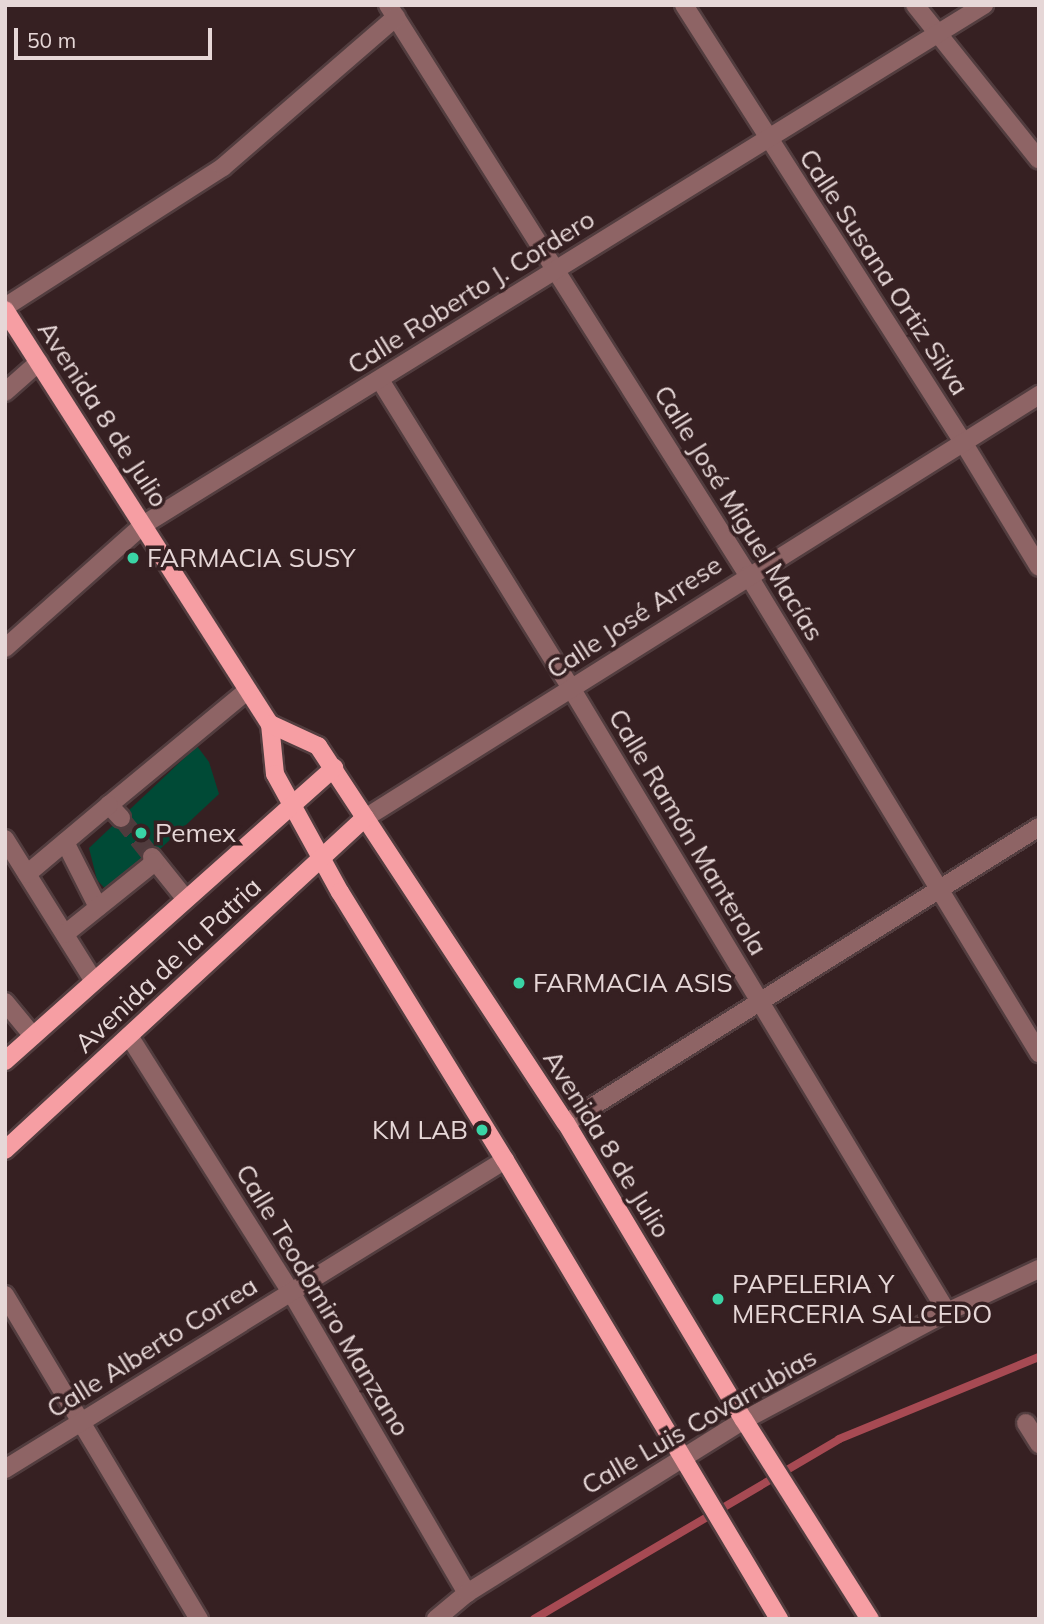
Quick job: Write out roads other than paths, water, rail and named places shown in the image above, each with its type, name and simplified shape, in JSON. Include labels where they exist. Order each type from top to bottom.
[{"type":"main road","name":"Avenida 8 de Julio","points":[[5,308],[270,724],[275,775],[321,858],[779,1619]]},
{"type":"main road","name":"Avenida 8 de Julio","points":[[270,724],[318,746],[334,768],[566,1124],[744,1420],[870,1619]]},
{"type":"main road","name":"Avenida de la Patria","points":[[5,1061],[334,768]]},
{"type":"main road","name":"Avenida de la Patria","points":[[5,1150],[365,818]]},
{"type":"street","name":"Calle Susana Ortiz Silva","points":[[684,5],[767,139],[963,442],[1039,567]]},
{"type":"street","points":[[915,5],[1039,160]]},
{"type":"street","name":"Calle Roberto J. Cordero","points":[[5,648],[143,525],[984,5]]},
{"type":"street","points":[[5,308],[223,166],[392,11]]},
{"type":"street","name":"Calle José Miguel Macías","points":[[392,11],[748,575],[1039,1053]]},
{"type":"street","points":[[5,392],[39,362]]},
{"type":"street","name":"Calle Ramón Manterola","points":[[380,380],[571,688],[947,1312]]},
{"type":"street","name":"Calle José Arrese","points":[[365,818],[748,575],[1039,395]]},
{"type":"street","points":[[27,874],[65,842],[115,812],[248,690]]},
{"type":"street","points":[[566,1124],[1039,827]]},
{"type":"street","points":[[5,839],[93,980]]},
{"type":"street","points":[[65,842],[98,907]]},
{"type":"street","points":[[65,934],[153,859],[185,898]]},
{"type":"street","points":[[5,1002],[33,1036]]},
{"type":"street","name":"Calle Teodomiro Manzano","points":[[129,1036],[291,1292],[467,1593]]},
{"type":"street","name":"Calle Alberto Correa","points":[[5,1469],[505,1160]]},
{"type":"street","name":"Calle Luis Covarrubias","points":[[436,1619],[467,1593],[680,1457],[947,1312],[1039,1269]]},
{"type":"street","points":[[5,1295],[200,1619]]},
{"type":"street","points":[[1026,1423],[1039,1444]]},
{"type":"waterway","points":[[534,1619],[839,1439],[1039,1357]]},
{"type":"tunnel","points":[[121,818],[152,857]]},
{"type":"place","name":"FARMACIA SUSY","points":[[133,558]]},
{"type":"place","name":"Pemex","points":[[141,833]]},
{"type":"place","name":"FARMACIA ASIS","points":[[519,983]]},
{"type":"place","name":"KM LAB","points":[[482,1130]]},
{"type":"place","name":"PAPELERIA Y MERCERIA SALCEDO","points":[[718,1299]]}]
